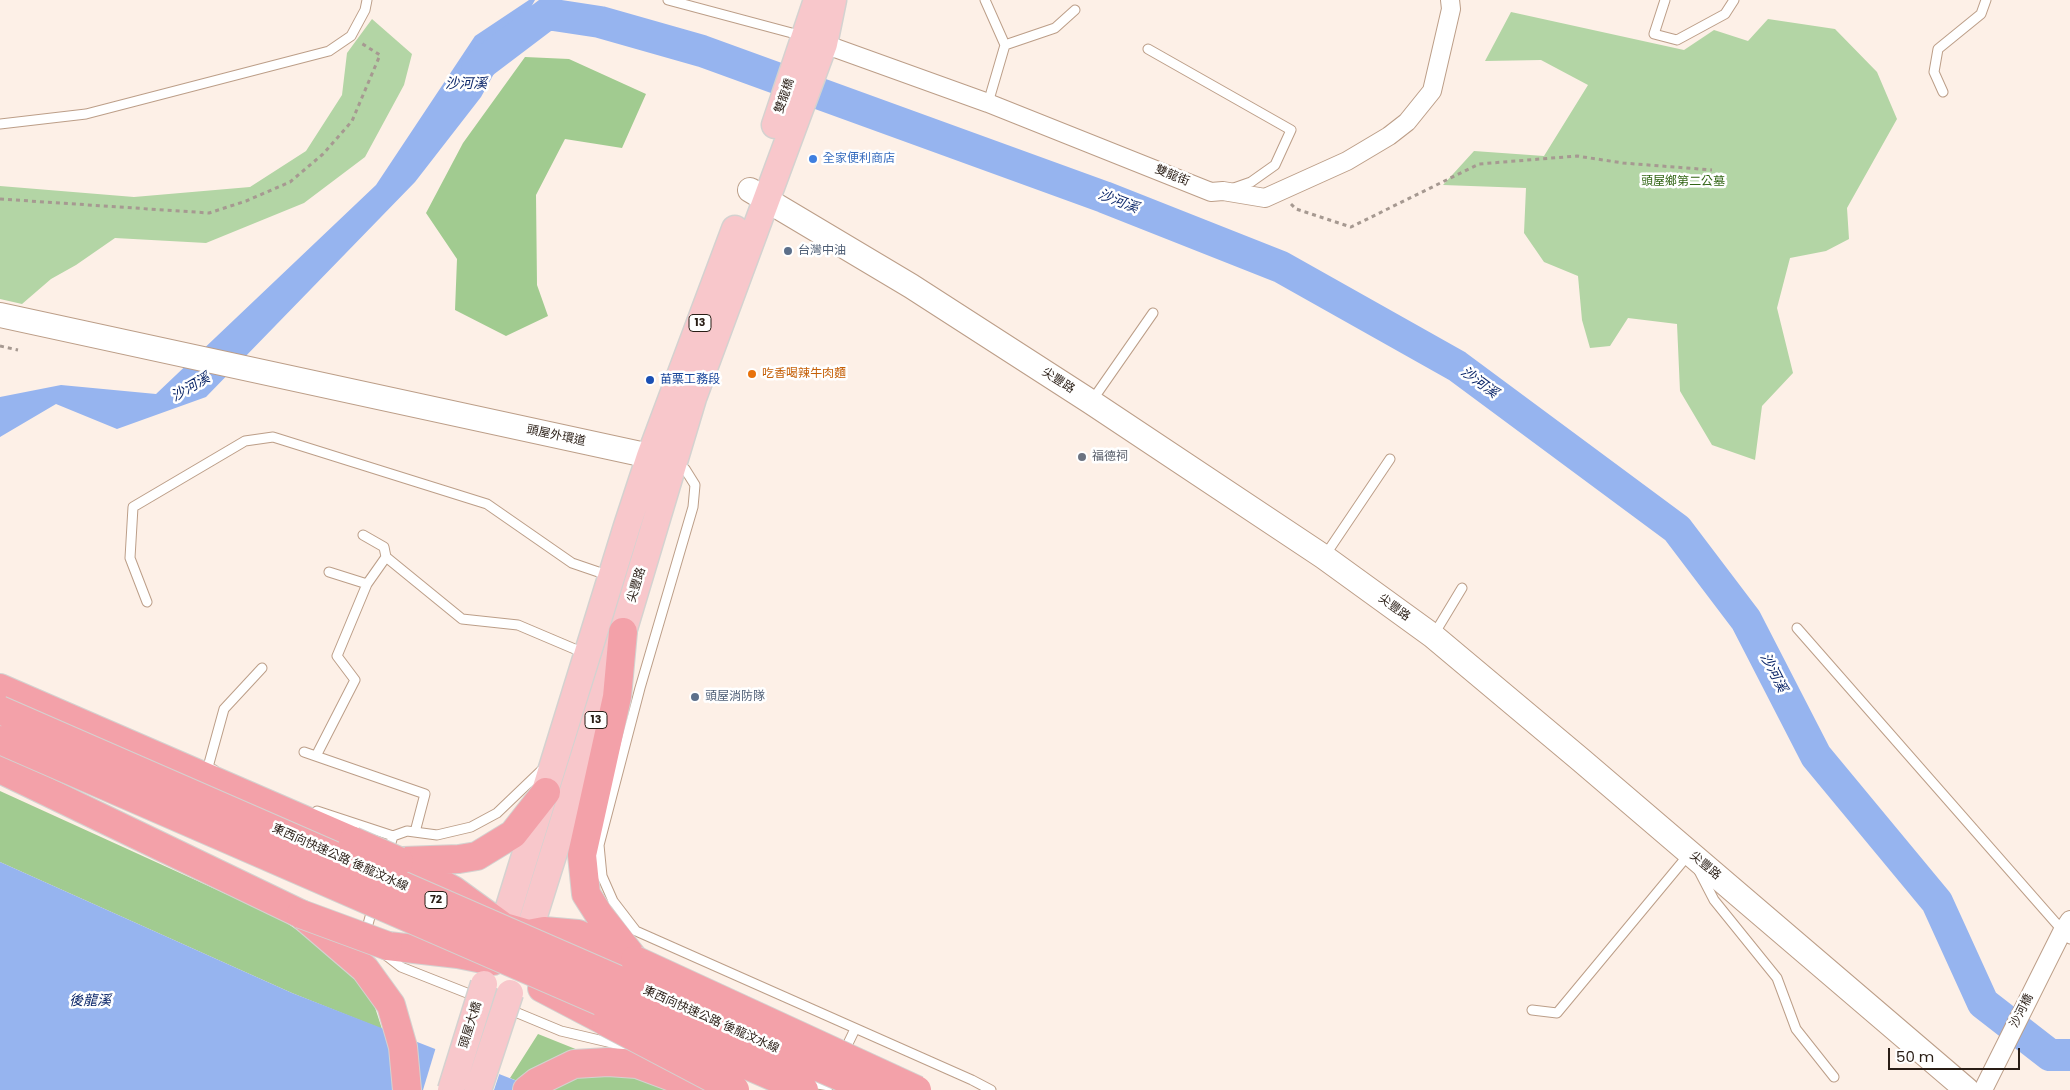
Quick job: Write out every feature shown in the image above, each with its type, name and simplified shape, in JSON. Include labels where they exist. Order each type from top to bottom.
[{"type":"highway","points":[[623,632],[617,697],[582,855],[586,894],[600,916],[634,960]]},
{"type":"highway","points":[[0,688],[396,849],[459,859],[477,856],[513,834],[546,792]]},
{"type":"highway","name":"東西向快速公路 後龍汶水線","points":[[0,710],[871,1090]]},
{"type":"highway","name":"72","points":[[0,740],[804,1090]]},
{"type":"highway","points":[[0,769],[301,914],[388,946],[458,954],[499,987],[605,1021],[733,1080]]},
{"type":"highway","points":[[396,849],[453,890],[516,930],[578,934],[917,1090]]},
{"type":"highway","points":[[301,914],[365,969],[391,1005],[403,1047],[407,1090]]},
{"type":"highway","points":[[527,1090],[537,1082],[574,1064],[608,1062],[637,1064],[709,1078]]},
{"type":"main road","name":"13","points":[[815,41],[817,0]]},
{"type":"main road","name":"13","points":[[815,41],[833,0]]},
{"type":"main road","name":"雙龍橋","points":[[772,157],[815,41]]},
{"type":"main road","name":"尖豐路","points":[[499,987],[516,930],[623,632],[662,461],[772,157]]},
{"type":"main road","name":"尖豐路","points":[[516,930],[546,792],[587,654],[627,526],[662,461]]},
{"type":"main road","name":"13","points":[[478,1090],[499,987]]},
{"type":"main road","name":"頭屋大橋","points":[[451,1090],[499,987]]},
{"type":"street","name":"雙龍街","points":[[815,41],[988,103],[1211,192],[1223,191],[1265,198],[1347,161],[1389,136],[1407,122],[1432,91],[1451,9],[1450,0]]},
{"type":"street","name":"尖豐路","points":[[758,194],[911,286],[1091,402],[1324,557],[1433,636],[1967,1090]]},
{"type":"street","name":"頭屋外環道","points":[[6,316],[662,461]]},
{"type":"street","name":"沙河橋","points":[[1983,1090],[2067,931]]},
{"type":"lane","points":[[0,124],[86,114],[329,51],[350,36],[366,10],[367,0]]},
{"type":"lane","points":[[668,0],[815,41]]},
{"type":"lane","points":[[985,0],[1006,45],[988,103]]},
{"type":"lane","points":[[1665,0],[1654,34],[1677,40],[1725,14],[1734,0]]},
{"type":"lane","points":[[1943,92],[1934,72],[1938,49],[1981,14],[1986,0]]},
{"type":"lane","points":[[1006,45],[1055,28],[1075,10]]},
{"type":"lane","points":[[1148,49],[1291,130],[1275,166],[1251,182],[1223,191]]},
{"type":"lane","points":[[1091,402],[1153,312]]},
{"type":"lane","points":[[147,602],[130,558],[133,507],[245,441],[273,437],[487,504],[572,563],[612,577]]},
{"type":"lane","points":[[1324,557],[1390,459]]},
{"type":"lane","points":[[662,461],[685,469],[695,485],[693,507],[640,688],[599,845],[602,876],[613,901],[636,931],[991,1090]]},
{"type":"lane","points":[[363,536],[384,546],[386,557],[462,619],[518,625],[587,654]]},
{"type":"lane","points":[[316,756],[355,680],[337,656],[367,584],[386,557]]},
{"type":"lane","points":[[329,572],[367,584]]},
{"type":"lane","points":[[1433,636],[1462,588]]},
{"type":"lane","points":[[1797,628],[2067,931]]},
{"type":"lane","points":[[226,775],[208,767],[224,709],[262,668]]},
{"type":"lane","points":[[304,752],[425,794],[415,832]]},
{"type":"lane","points":[[555,758],[497,813],[471,827],[437,835],[407,832],[396,849],[378,887],[364,938],[401,967],[499,987],[561,1031],[709,1078]]},
{"type":"lane","points":[[253,787],[289,802]]},
{"type":"lane","points":[[308,808],[396,849]]},
{"type":"lane","points":[[1532,1010],[1557,1013],[1690,854],[1714,900],[1778,978],[1796,1029],[1834,1077]]},
{"type":"lane","points":[[733,1080],[829,1086],[855,1028]]},
{"type":"path","points":[[0,199],[209,213],[246,201],[290,182],[324,154],[352,121],[380,55],[350,36]]},
{"type":"path","points":[[1278,192],[1296,209],[1351,227],[1479,164],[1577,156],[1623,163],[1712,170]]},
{"type":"path","points":[[0,346],[18,350]]},
{"type":"green space","name":"頭屋鄉第二公墓","points":[[1511,12],[1684,50],[1714,30],[1748,41],[1768,19],[1835,29],[1877,72],[1897,119],[1847,208],[1849,239],[1826,251],[1790,258],[1777,308],[1793,373],[1762,406],[1755,460],[1712,445],[1680,391],[1677,324],[1628,318],[1610,346],[1590,348],[1582,320],[1578,276],[1544,262],[1524,233],[1526,188],[1443,185],[1474,151],[1544,156],[1588,85],[1541,60],[1485,61]]},
{"type":"green space","points":[[372,19],[412,54],[404,85],[365,157],[304,203],[206,243],[115,238],[76,265],[51,279],[22,304],[0,299],[0,186],[134,197],[250,187],[306,151],[342,95],[347,53]]},
{"type":"green space","points":[[525,57],[569,59],[646,94],[622,148],[565,139],[536,195],[537,285],[548,316],[506,336],[455,310],[457,259],[426,213],[463,143]]},
{"type":"green space","points":[[0,791],[281,919],[326,950],[369,989],[382,1029],[292,993],[0,862]]},
{"type":"green space","points":[[538,1034],[678,1090],[540,1090],[510,1078]]},
{"type":"water","name":"沙河溪","points":[[529,0],[535,0],[481,97],[415,182],[206,397],[117,429],[56,404],[0,437],[0,397],[61,385],[156,394],[376,185],[475,36]]},
{"type":"water","name":"後龍溪","points":[[0,862],[292,993],[540,1090],[0,1090]]},
{"type":"pier","points":[[436,1047],[500,1072],[494,1090],[423,1090]]},
{"type":"waterway","name":"沙河溪","points":[[477,67],[547,14],[600,22],[702,51],[1104,197],[1281,267],[1457,366],[1677,529],[1746,620],[1816,756],[1937,902],[1983,1003],[2050,1055],[2070,1055]]},
{"type":"place","name":"全家便利商店","points":[[813,159]]},
{"type":"place","name":"台灣中油","points":[[788,251]]},
{"type":"place","name":"吃香喝辣牛肉麵","points":[[752,374]]},
{"type":"place","name":"苗栗工務段","points":[[650,380]]},
{"type":"place","name":"福德祠","points":[[1082,457]]},
{"type":"place","name":"頭屋消防隊","points":[[695,697]]}]
